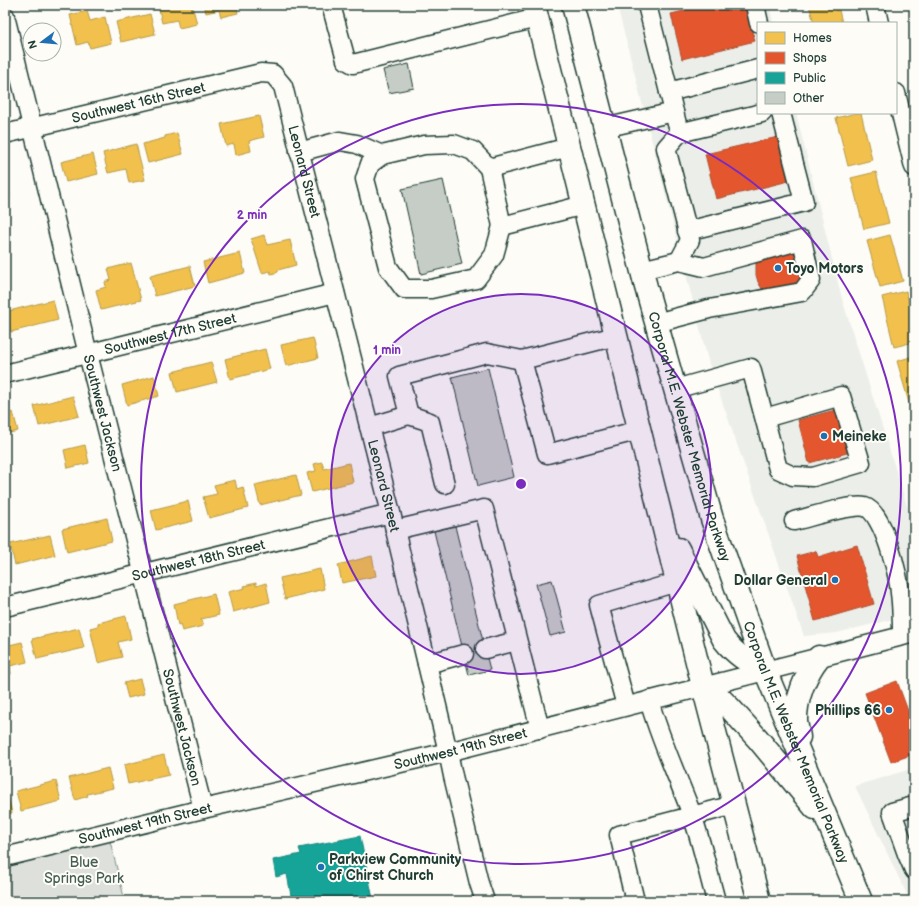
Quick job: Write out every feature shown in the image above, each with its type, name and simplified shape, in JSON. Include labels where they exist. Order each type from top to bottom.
[{"type":"main road","name":"Corporal M.E. Webster Memorial Parkway","points":[[573,5],[641,270],[712,519],[765,670],[861,901]]},
{"type":"main road","points":[[536,11],[703,686],[759,901]]},
{"type":"main road","points":[[661,516],[724,640],[733,652],[748,662],[765,670]]},
{"type":"main road","points":[[804,764],[796,720],[799,695],[807,675],[819,657]]},
{"type":"main road","points":[[703,686],[716,694],[730,707],[829,824]]},
{"type":"street","points":[[331,5],[346,60],[353,64],[536,11]]},
{"type":"street","points":[[647,5],[679,133]]},
{"type":"street","points":[[755,5],[759,22]]},
{"type":"street","points":[[874,5],[879,22]]},
{"type":"street","name":"Southwest Jackson","points":[[5,16],[88,354],[203,809]]},
{"type":"street","points":[[669,92],[757,69]]},
{"type":"street","name":"Southwest 16th Street","points":[[5,134],[261,73],[273,74]]},
{"type":"street","name":"Leonard Street","points":[[273,74],[283,86],[391,513],[448,752],[454,784],[485,901]]},
{"type":"street","points":[[897,97],[914,167]]},
{"type":"street","points":[[604,128],[674,112]]},
{"type":"street","points":[[680,261],[690,240],[666,148],[679,133],[758,114]]},
{"type":"street","points":[[687,231],[804,202],[781,114]]},
{"type":"street","points":[[299,152],[340,141],[357,144],[382,155]]},
{"type":"street","points":[[454,144],[473,151],[488,168],[502,226],[494,255],[476,279],[431,289],[404,289],[388,267],[365,179],[370,164],[382,155],[424,145],[454,144]]},
{"type":"street","points":[[488,168],[569,147]]},
{"type":"street","points":[[502,226],[584,206]]},
{"type":"street","points":[[641,270],[680,261],[704,267],[802,240],[811,280],[802,292],[709,309],[656,322]]},
{"type":"street","name":"Southwest 17th Street","points":[[5,374],[335,293]]},
{"type":"street","points":[[409,415],[399,376],[487,352],[522,360],[616,336]]},
{"type":"street","points":[[522,360],[547,454],[640,430]]},
{"type":"street","points":[[675,389],[751,368],[778,469],[793,476],[813,477],[861,463],[842,396],[765,418]]},
{"type":"street","points":[[369,427],[409,415],[430,422],[446,484]]},
{"type":"street","points":[[794,521],[854,506],[867,508],[875,514],[885,534],[895,564],[908,634]]},
{"type":"street","points":[[395,530],[484,509],[540,729]]},
{"type":"street","name":"Southwest 18th Street","points":[[5,607],[391,513]]},
{"type":"street","points":[[626,706],[599,605],[678,582]]},
{"type":"street","name":"Southwest 19th Street","points":[[5,857],[448,752],[908,634]]},
{"type":"street","points":[[484,649],[517,641]]},
{"type":"street","points":[[427,664],[464,654]]},
{"type":"street","points":[[649,700],[656,724],[692,817],[716,901]]},
{"type":"street","points":[[636,901],[619,835],[734,805]]},
{"type":"street","points":[[912,859],[892,812],[914,806]]},
{"type":"shaded area","points":[[617,5],[769,5],[773,22],[757,22],[757,114],[796,114],[842,299],[914,528],[914,614],[836,633],[804,636],[709,364]]},
{"type":"shaded area","points":[[914,768],[914,901],[910,901],[855,786]]},
{"type":"green space","name":"Blue Springs Park","points":[[108,833],[125,901],[5,901],[5,857]]},
{"type":"building: Homes","points":[[158,5],[192,5],[197,24],[179,28],[177,20],[162,23]]},
{"type":"building: Homes","points":[[204,5],[236,5],[238,13],[221,17],[219,10],[206,13]]},
{"type":"building: Homes","points":[[809,5],[835,5],[836,11],[839,10],[842,22],[814,22]]},
{"type":"building: Homes","points":[[87,11],[90,21],[105,17],[111,43],[90,48],[88,42],[77,45],[70,15]]},
{"type":"building: Homes","points":[[150,14],[155,34],[121,42],[116,22]]},
{"type":"building: Homes","points":[[852,114],[861,114],[872,160],[848,166],[836,118]]},
{"type":"building: Homes","points":[[259,116],[264,137],[249,141],[251,151],[236,155],[234,144],[226,146],[221,124]]},
{"type":"building: Homes","points":[[177,133],[183,154],[148,163],[143,144]]},
{"type":"building: Homes","points":[[136,144],[145,180],[129,183],[126,169],[108,173],[103,153]]},
{"type":"building: Homes","points":[[93,154],[98,174],[66,182],[61,162]]},
{"type":"building: Homes","points":[[876,172],[889,223],[864,229],[851,178]]},
{"type":"building: Homes","points":[[5,176],[10,195],[5,196]]},
{"type":"building: Homes","points":[[264,235],[267,245],[290,240],[296,265],[278,270],[278,272],[271,274],[270,271],[262,273],[251,239]]},
{"type":"building: Homes","points":[[890,235],[903,281],[880,287],[867,241]]},
{"type":"building: Homes","points":[[240,253],[245,273],[208,283],[203,262]]},
{"type":"building: Homes","points":[[131,263],[141,300],[101,310],[96,290],[106,287],[105,282],[111,280],[108,269]]},
{"type":"building: Homes","points":[[190,266],[195,286],[155,296],[150,276]]},
{"type":"building: Homes","points":[[906,291],[914,322],[914,342],[894,347],[882,297]]},
{"type":"building: Homes","points":[[53,300],[58,320],[11,332],[5,312]]},
{"type":"building: Homes","points":[[313,338],[318,358],[286,366],[281,345]]},
{"type":"building: Homes","points":[[265,349],[270,369],[230,379],[225,359]]},
{"type":"building: Homes","points":[[914,356],[914,402],[909,403],[897,361]]},
{"type":"building: Homes","points":[[211,362],[217,382],[177,392],[172,372]]},
{"type":"building: Homes","points":[[154,376],[159,396],[127,405],[122,385]]},
{"type":"building: Homes","points":[[73,396],[79,416],[39,426],[34,406]]},
{"type":"building: Homes","points":[[13,412],[18,431],[5,434],[5,414]]},
{"type":"building: Homes","points":[[85,445],[89,463],[68,468],[64,450]]},
{"type":"building: Homes","points":[[322,462],[324,469],[349,463],[353,482],[312,492],[307,473],[316,471],[314,464]]},
{"type":"building: Homes","points":[[296,475],[301,495],[260,505],[255,485]]},
{"type":"building: Homes","points":[[235,480],[237,489],[243,487],[248,508],[209,518],[203,497],[217,494],[214,485]]},
{"type":"building: Homes","points":[[188,501],[193,521],[156,530],[151,510]]},
{"type":"building: Homes","points":[[107,518],[112,541],[67,552],[62,529]]},
{"type":"building: Homes","points":[[50,535],[55,555],[15,565],[10,544]]},
{"type":"building: Homes","points":[[372,556],[376,576],[342,583],[338,565]]},
{"type":"building: Homes","points":[[320,569],[324,589],[285,599],[280,578]]},
{"type":"building: Homes","points":[[256,583],[256,586],[266,583],[270,602],[233,612],[228,592],[245,588],[244,586]]},
{"type":"building: Homes","points":[[214,594],[219,615],[201,619],[203,626],[182,631],[180,624],[178,625],[174,604]]},
{"type":"building: Homes","points":[[126,616],[131,639],[118,642],[122,657],[98,663],[90,628],[98,626],[98,623]]},
{"type":"building: Homes","points":[[79,628],[84,648],[37,659],[32,639]]},
{"type":"building: Homes","points":[[22,642],[27,662],[10,666],[11,674],[5,675],[5,646]]},
{"type":"building: Homes","points":[[140,679],[144,694],[128,698],[124,683]]},
{"type":"building: Homes","points":[[164,755],[169,775],[128,784],[124,765]]},
{"type":"building: Homes","points":[[108,768],[113,788],[87,794],[88,796],[75,800],[69,778]]},
{"type":"building: Homes","points":[[56,781],[61,801],[21,811],[16,791]]},
{"type":"building: Homes","points":[[5,793],[7,793],[12,813],[5,814]]},
{"type":"building: Shops","points":[[709,5],[746,5],[755,41],[682,59],[671,14]]},
{"type":"building: Shops","points":[[778,137],[789,181],[716,199],[705,154]]},
{"type":"building: Shops","name":"Toyo Motors","points":[[794,252],[797,253],[804,281],[800,286],[765,294],[756,275],[756,261]]},
{"type":"building: Shops","name":"Meineke","points":[[839,409],[851,452],[809,463],[798,420]]},
{"type":"building: Shops","name":"Dollar General","points":[[857,545],[874,604],[815,621],[797,556],[816,551],[818,557]]},
{"type":"building: Shops","name":"Phillips 66","points":[[897,681],[914,727],[914,754],[891,762],[865,693]]},
{"type":"building: Public","name":"Parkview Community of Chirst Church","points":[[360,836],[373,899],[364,901],[292,901],[287,874],[276,877],[273,860],[301,854],[299,848]]},
{"type":"building: Other","points":[[409,64],[414,88],[389,93],[383,70]]},
{"type":"building: Other","points":[[443,180],[462,264],[421,274],[402,189]]},
{"type":"building: Other","points":[[488,368],[514,477],[478,486],[452,377]]},
{"type":"building: Other","points":[[455,526],[490,670],[469,675],[434,531]]},
{"type":"building: Other","points":[[552,580],[566,632],[550,636],[536,584]]},
{"type":"place","name":"Toyo Motors","points":[[778,268]]},
{"type":"place","name":"Meineke","points":[[824,436]]},
{"type":"place","name":"Dollar General","points":[[835,580]]},
{"type":"place","name":"Phillips 66","points":[[889,710]]},
{"type":"place","name":"Parkview Community of Chirst Church","points":[[321,867]]}]
